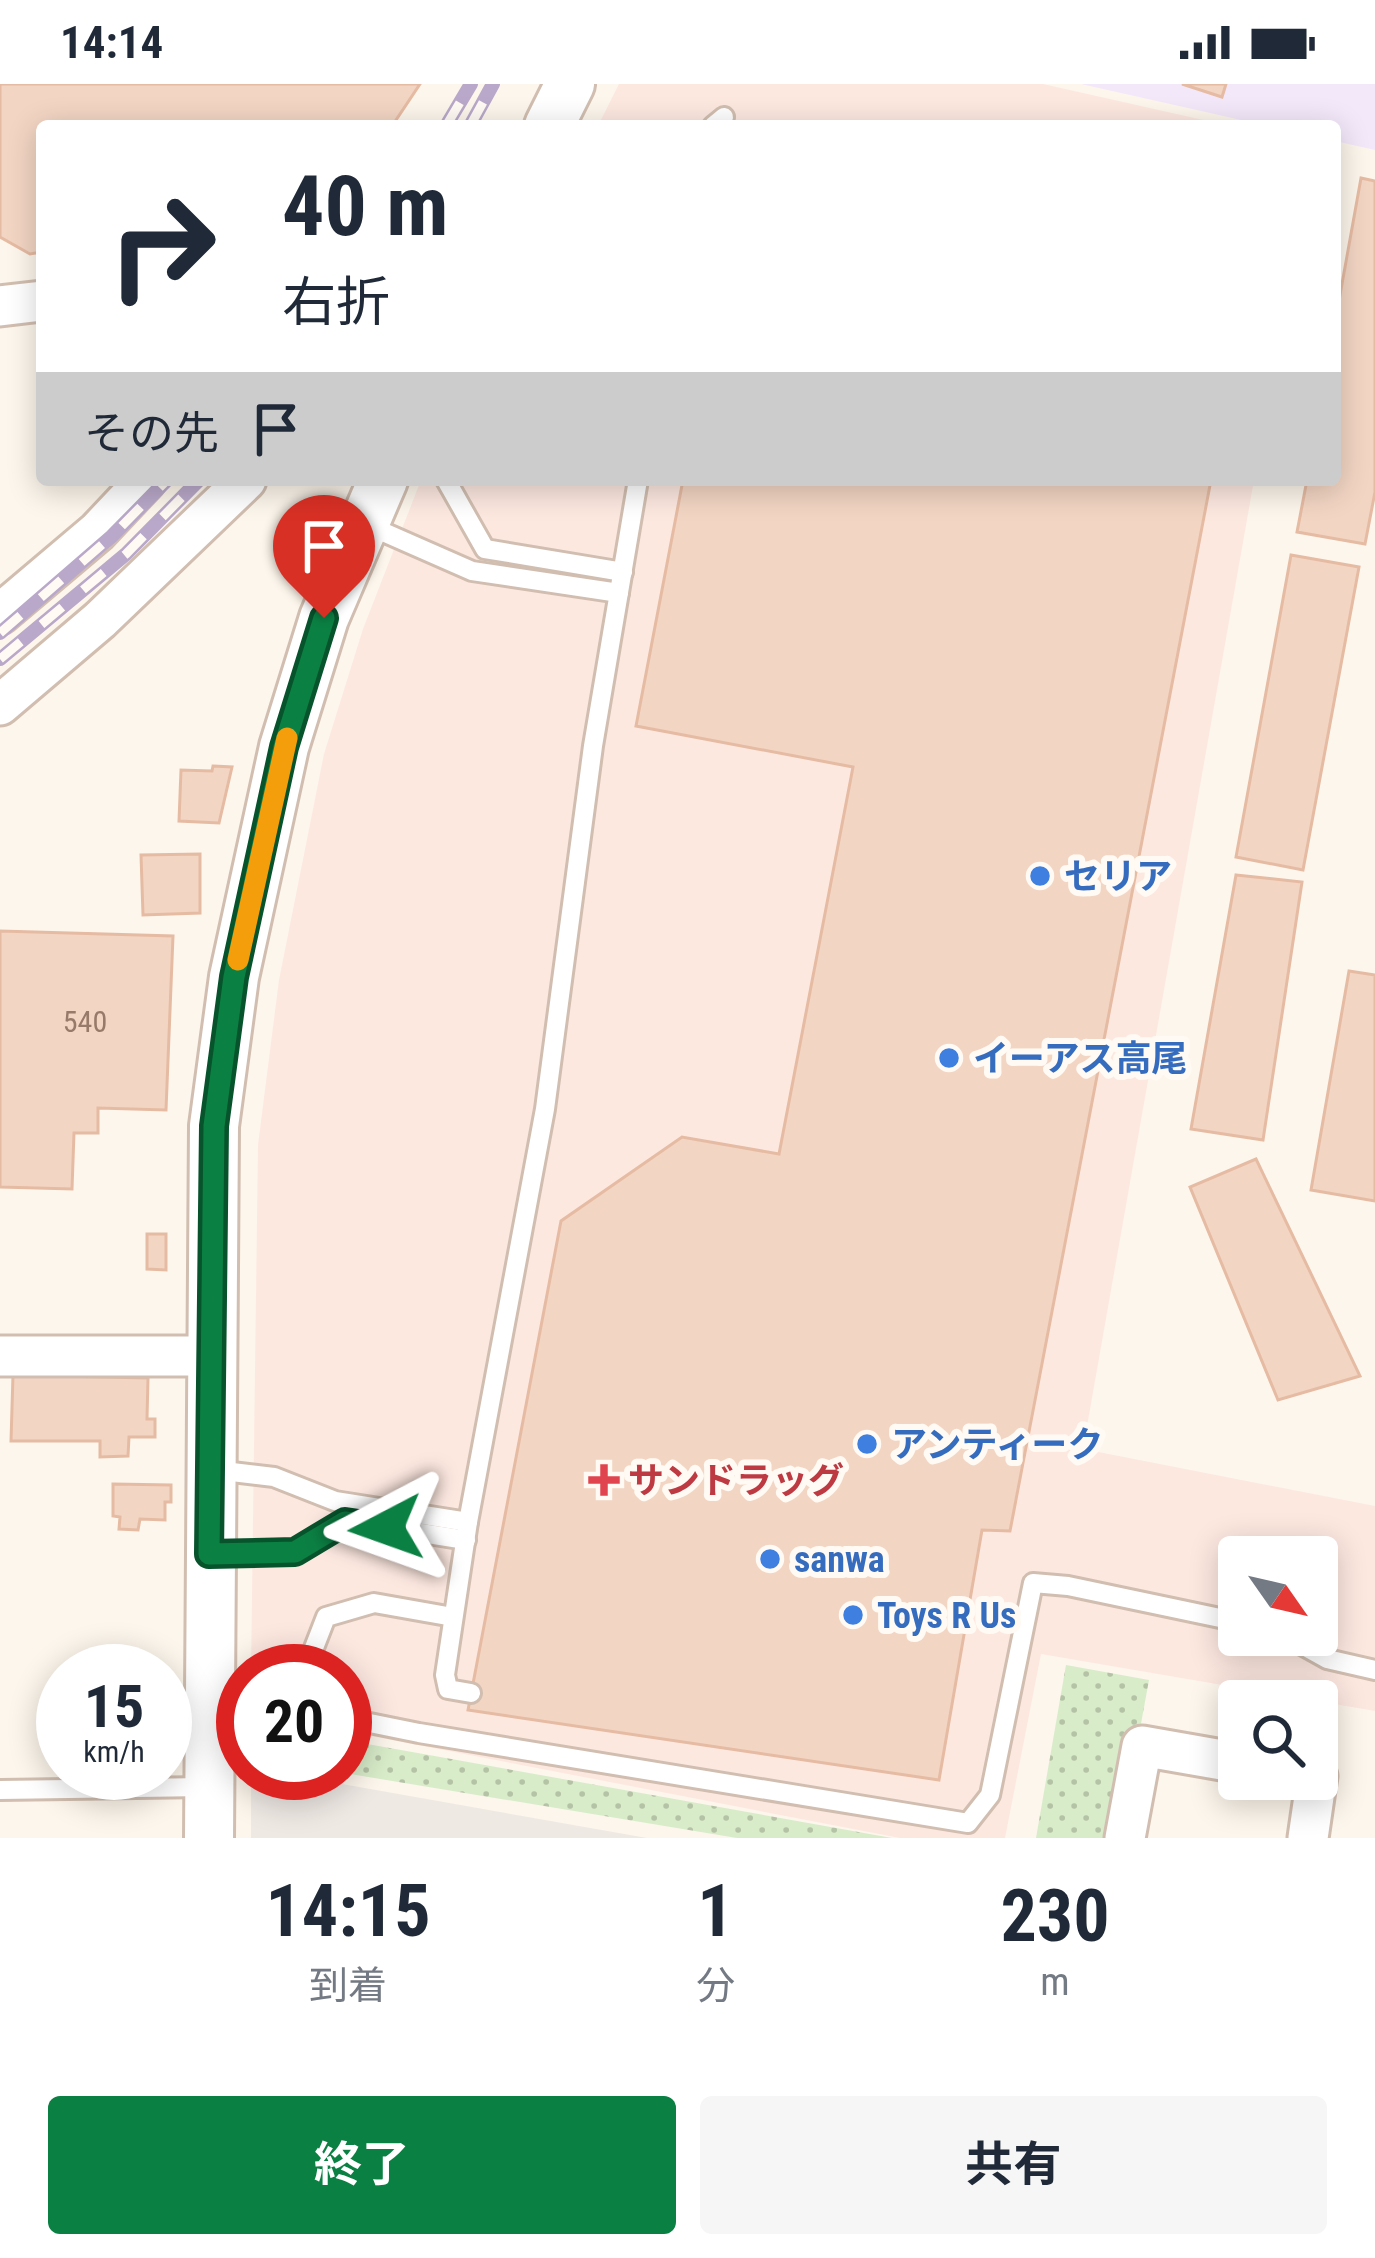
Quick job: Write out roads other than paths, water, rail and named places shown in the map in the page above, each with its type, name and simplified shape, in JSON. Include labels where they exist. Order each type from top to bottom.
[{"type":"street","points":[[553,120],[570,84]]},
{"type":"street","points":[[0,306],[36,302]]},
{"type":"street","points":[[0,614],[97,532],[140,486]]},
{"type":"street","points":[[0,705],[100,620],[240,486]]},
{"type":"street","points":[[209,1838],[214,1126],[234,977],[284,747],[324,618],[373,502]]},
{"type":"street","points":[[0,1356],[209,1356]]},
{"type":"street","points":[[1125,1838],[1142,1746],[1218,1759]]},
{"type":"street","points":[[1308,1838],[1314,1800]]},
{"type":"lane","points":[[449,486],[485,549],[622,572]]},
{"type":"lane","points":[[471,1693],[448,1689],[445,1676],[453,1617],[545,1109],[593,746],[637,486]]},
{"type":"lane","points":[[373,502],[472,571],[619,593]]},
{"type":"lane","points":[[210,1469],[274,1477],[335,1501],[467,1531]]},
{"type":"lane","points":[[209,1554],[295,1552],[345,1522],[467,1531]]},
{"type":"lane","points":[[372,1726],[968,1823],[991,1795],[1033,1583],[1218,1618]]},
{"type":"lane","points":[[315,1644],[326,1617],[374,1603],[453,1617]]},
{"type":"lane","points":[[1322,1656],[1375,1670]]},
{"type":"lane","points":[[0,1790],[209,1787]]},
{"type":"railway","points":[[450,120],[471,84]]},
{"type":"railway","points":[[473,120],[493,84]]},
{"type":"railway","points":[[0,633],[112,536],[161,486]]},
{"type":"railway","points":[[0,659],[126,554],[193,486]]},
{"type":"place","name":"セリア","points":[[1040,876]]},
{"type":"place","name":"イーアス高尾","points":[[949,1058]]},
{"type":"place","name":"アンティーク","points":[[867,1444]]},
{"type":"place","name":"サンドラッグ","points":[[604,1480]]},
{"type":"place","name":"sanwa","points":[[770,1559]]},
{"type":"place","name":"Toys R Us","points":[[853,1615]]}]
